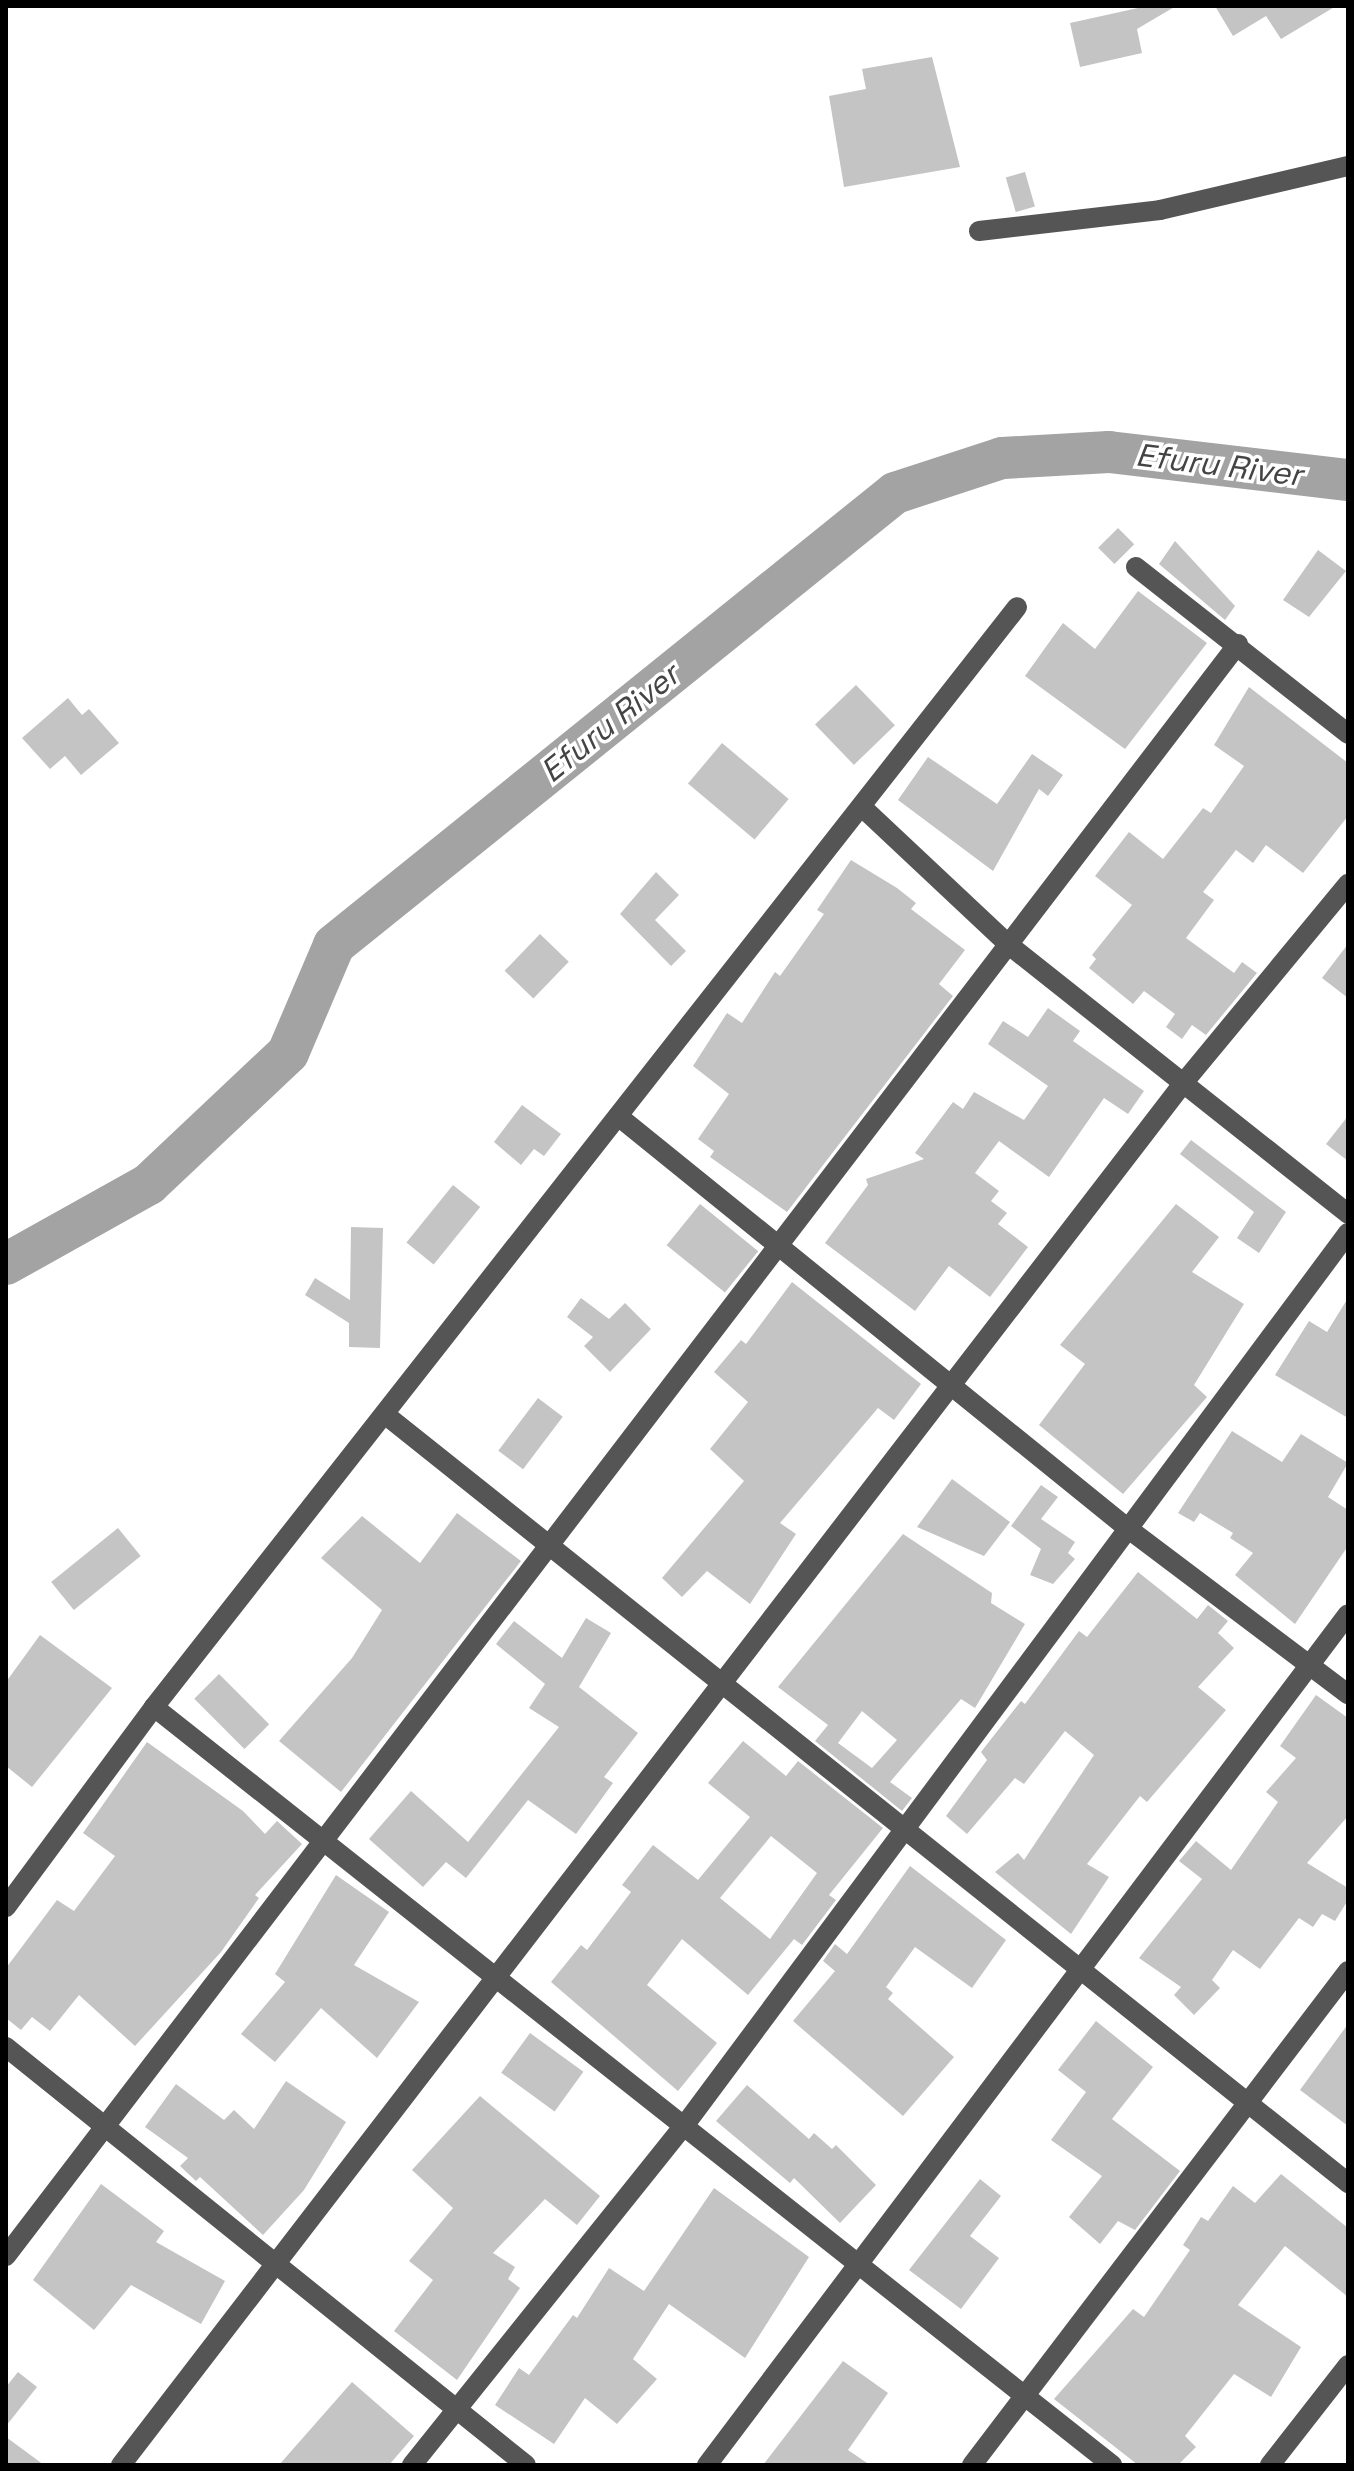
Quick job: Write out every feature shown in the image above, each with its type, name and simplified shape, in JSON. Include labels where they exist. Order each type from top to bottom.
[{"type":"street","points":[[979,231],[1160,210],[1348,166]]},
{"type":"street","points":[[1136,567],[1238,644],[1348,734]]},
{"type":"street","points":[[6,1907],[154,1707],[387,1416],[1017,607]]},
{"type":"street","points":[[6,2256],[108,2129],[1238,644]]},
{"type":"street","points":[[862,807],[1009,945],[1185,1081],[1348,1214]]},
{"type":"street","points":[[121,2465],[279,2266],[1185,1081],[1348,884]]},
{"type":"street","points":[[618,1116],[954,1382],[1126,1527],[1348,1694]]},
{"type":"street","points":[[412,2465],[684,2126],[1126,1527],[1348,1233]]},
{"type":"street","points":[[387,1416],[1348,2183]]},
{"type":"street","points":[[707,2465],[1348,1614]]},
{"type":"street","points":[[154,1707],[1112,2465]]},
{"type":"street","points":[[972,2465],[1348,1971]]},
{"type":"street","points":[[6,2047],[526,2465]]},
{"type":"street","points":[[1270,2465],[1348,2365]]},
{"type":"building","points":[[1147,6],[1176,6],[1137,29],[1142,53],[1080,67],[1070,23]]},
{"type":"building","points":[[1215,6],[1336,6],[1281,39],[1266,16],[1233,36]]},
{"type":"building","points":[[932,57],[960,167],[844,187],[829,96],[866,89],[862,69]]},
{"type":"building","points":[[1025,172],[1035,207],[1016,212],[1006,178]]},
{"type":"building","points":[[1118,528],[1134,544],[1114,564],[1098,548]]},
{"type":"building","points":[[1175,541],[1235,606],[1225,620],[1159,564]]},
{"type":"building","points":[[1318,550],[1346,571],[1309,617],[1283,600]]},
{"type":"building","points":[[1138,591],[1207,643],[1125,749],[1025,676],[1063,623],[1095,649]]},
{"type":"building","points":[[856,685],[895,725],[854,765],[815,725]]},
{"type":"building","points":[[1249,687],[1348,763],[1348,816],[1303,873],[1266,845],[1253,863],[1236,850],[1203,892],[1214,900],[1186,938],[1234,973],[1242,962],[1257,973],[1206,1035],[1192,1025],[1182,1039],[1166,1027],[1175,1014],[1144,991],[1133,1004],[1089,968],[1096,959],[1092,955],[1132,905],[1095,876],[1129,832],[1163,859],[1203,808],[1211,813],[1244,766],[1214,745]]},
{"type":"building","points":[[68,698],[82,715],[89,709],[119,743],[81,775],[65,756],[50,769],[22,738]]},
{"type":"building","points":[[722,743],[789,799],[755,840],[688,784]]},
{"type":"building","points":[[1032,754],[1063,775],[1048,796],[1039,789],[993,871],[898,800],[928,757],[997,804]]},
{"type":"building","points":[[851,860],[916,903],[911,909],[965,950],[939,984],[953,996],[787,1212],[710,1157],[714,1151],[698,1139],[729,1094],[693,1066],[727,1013],[742,1023],[775,972],[780,976],[824,914],[817,910]]},
{"type":"building","points":[[656,872],[679,895],[655,920],[686,951],[671,966],[620,914]]},
{"type":"building","points":[[540,934],[569,962],[533,998],[505,971]]},
{"type":"building","points":[[1348,944],[1348,998],[1322,978]]},
{"type":"building","points":[[1048,1008],[1080,1031],[1073,1041],[1144,1091],[1128,1114],[1104,1098],[1049,1177],[999,1141],[975,1173],[999,1191],[991,1201],[1007,1213],[998,1224],[1028,1247],[990,1297],[949,1266],[915,1311],[825,1243],[868,1185],[866,1179],[924,1159],[915,1153],[953,1102],[963,1109],[974,1092],[1024,1120],[1048,1086],[988,1044],[1003,1021],[1028,1037]]},
{"type":"building","points":[[522,1105],[561,1134],[544,1156],[534,1149],[521,1165],[494,1142]]},
{"type":"building","points":[[1348,1116],[1348,1161],[1326,1144]]},
{"type":"building","points":[[1191,1140],[1286,1212],[1259,1253],[1237,1238],[1254,1212],[1180,1154]]},
{"type":"building","points":[[453,1185],[480,1207],[434,1265],[406,1243]]},
{"type":"building","points":[[700,1204],[758,1251],[725,1292],[667,1245]]},
{"type":"building","points":[[1176,1204],[1219,1237],[1192,1272],[1244,1304],[1194,1385],[1207,1397],[1123,1494],[1039,1425],[1085,1364],[1060,1345]]},
{"type":"building","points":[[351,1227],[383,1228],[380,1348],[349,1347],[349,1323],[305,1295],[315,1278],[350,1300]]},
{"type":"building","points":[[792,1282],[921,1384],[894,1420],[878,1408],[780,1523],[796,1534],[750,1604],[707,1571],[682,1597],[662,1578],[744,1481],[710,1449],[748,1402],[714,1372],[741,1340],[746,1344]]},
{"type":"building","points":[[581,1298],[609,1319],[625,1303],[651,1329],[610,1372],[584,1346],[593,1337],[567,1317]]},
{"type":"building","points":[[1348,1298],[1348,1418],[1275,1375],[1309,1321],[1327,1332]]},
{"type":"building","points":[[538,1398],[563,1417],[523,1469],[498,1451]]},
{"type":"building","points":[[1232,1431],[1282,1462],[1301,1434],[1348,1463],[1328,1497],[1348,1510],[1348,1546],[1295,1624],[1235,1575],[1253,1553],[1230,1538],[1233,1533],[1200,1513],[1194,1522],[1178,1513]]},
{"type":"building","points":[[952,1479],[1010,1522],[984,1556],[917,1527]]},
{"type":"building","points":[[1041,1485],[1058,1497],[1041,1519],[1075,1542],[1068,1553],[1075,1559],[1053,1584],[1030,1575],[1041,1549],[1011,1526]]},
{"type":"building","points":[[457,1513],[521,1561],[341,1792],[279,1741],[352,1658],[382,1610],[321,1558],[362,1516],[420,1563]]},
{"type":"building","points":[[118,1528],[141,1556],[74,1610],[51,1582]]},
{"type":"building","points":[[903,1534],[992,1593],[991,1603],[1025,1624],[975,1708],[961,1699],[890,1782],[912,1798],[902,1811],[815,1741],[828,1725],[778,1687]],"holes":[[[862,1711],[897,1740],[872,1768],[838,1743]]]},
{"type":"building","points":[[1138,1572],[1197,1619],[1208,1605],[1228,1621],[1218,1633],[1234,1648],[1198,1687],[1226,1710],[1147,1802],[1140,1796],[1087,1864],[1109,1877],[1071,1934],[995,1872],[1018,1853],[1024,1860],[1094,1755],[1065,1731],[1024,1784],[1015,1778],[967,1834],[946,1816],[987,1760],[981,1752],[1021,1701],[1025,1704],[1079,1631],[1087,1637]]},
{"type":"building","points":[[586,1618],[611,1633],[579,1687],[638,1733],[604,1777],[613,1783],[576,1834],[528,1800],[466,1878],[446,1862],[423,1887],[369,1839],[411,1791],[468,1842],[559,1727],[529,1708],[545,1684],[496,1644],[514,1621],[562,1658]]},
{"type":"building","points":[[40,1635],[112,1688],[32,1787],[6,1766],[6,1682]]},
{"type":"building","points":[[219,1674],[269,1724],[244,1749],[194,1699]]},
{"type":"building","points":[[1316,1695],[1348,1718],[1348,1816],[1307,1863],[1348,1888],[1348,1900],[1335,1921],[1322,1914],[1313,1927],[1299,1918],[1260,1969],[1233,1950],[1212,1980],[1220,1988],[1194,2015],[1174,1995],[1181,1987],[1139,1958],[1202,1879],[1179,1861],[1196,1841],[1231,1870],[1278,1802],[1266,1792],[1296,1758],[1280,1746]]},
{"type":"building","points":[[743,1741],[786,1776],[798,1761],[883,1828],[829,1895],[836,1900],[802,1945],[794,1939],[748,1995],[682,1939],[647,1985],[717,2043],[678,2091],[551,1982],[581,1945],[587,1950],[631,1892],[622,1885],[653,1845],[698,1880],[750,1817],[708,1783]],"holes":[[[771,1836],[817,1873],[770,1939],[720,1898]]]},
{"type":"building","points":[[147,1742],[243,1811],[265,1834],[277,1821],[302,1844],[255,1895],[259,1898],[221,1952],[135,2046],[79,1995],[50,2031],[32,2017],[21,2030],[6,2018],[6,1968],[57,1900],[74,1911],[115,1856],[83,1833]]},
{"type":"building","points":[[910,1866],[1006,1940],[972,1988],[915,1947],[886,1987],[893,1993],[888,1999],[954,2057],[903,2116],[793,2021],[835,1971],[823,1961],[835,1944],[847,1954]]},
{"type":"building","points":[[336,1875],[389,1912],[354,1965],[419,2002],[377,2058],[321,2008],[275,2062],[241,2034],[285,1982],[275,1974]]},
{"type":"building","points":[[1096,2021],[1153,2067],[1112,2119],[1180,2171],[1135,2230],[1118,2221],[1100,2244],[1069,2217],[1102,2176],[1051,2140],[1086,2092],[1058,2070]]},
{"type":"building","points":[[1348,2024],[1348,2126],[1300,2090]]},
{"type":"building","points":[[530,2033],[583,2072],[555,2111],[501,2073]]},
{"type":"building","points":[[286,2081],[346,2122],[304,2190],[263,2235],[200,2177],[196,2181],[180,2166],[188,2158],[145,2127],[176,2084],[224,2120],[234,2110],[254,2129]]},
{"type":"building","points":[[747,2085],[809,2139],[814,2133],[832,2149],[836,2145],[876,2185],[840,2223],[794,2178],[790,2183],[716,2121]]},
{"type":"building","points":[[480,2096],[600,2196],[577,2225],[545,2199],[493,2253],[515,2267],[508,2279],[520,2288],[457,2380],[394,2331],[433,2280],[409,2261],[453,2208],[412,2170]]},
{"type":"building","points":[[1281,2174],[1348,2228],[1348,2297],[1285,2246],[1238,2305],[1301,2347],[1271,2397],[1234,2374],[1185,2436],[1196,2447],[1178,2465],[1138,2465],[1054,2399],[1133,2309],[1144,2317],[1190,2250],[1183,2245],[1201,2217],[1208,2221],[1233,2186],[1255,2203]]},
{"type":"building","points":[[980,2179],[1001,2196],[970,2236],[999,2258],[961,2309],[909,2270]]},
{"type":"building","points":[[101,2184],[164,2231],[156,2242],[225,2281],[201,2324],[131,2285],[94,2330],[33,2280]]},
{"type":"building","points":[[714,2188],[809,2257],[745,2358],[669,2304],[633,2359],[657,2379],[617,2424],[585,2398],[554,2444],[495,2405],[519,2368],[529,2375],[573,2315],[577,2318],[609,2268],[644,2291]]},
{"type":"building","points":[[843,2361],[888,2393],[848,2450],[870,2465],[763,2465]]},
{"type":"building","points":[[18,2372],[37,2387],[6,2426],[6,2387]]},
{"type":"building","points":[[352,2382],[414,2436],[389,2465],[279,2465]]},
{"type":"building","points":[[6,2437],[44,2465],[6,2465]]},
{"type":"waterway","name":"Efuru River","points":[[6,1264],[149,1184],[288,1053],[334,945],[895,493],[1002,458],[1109,452],[1348,480]]}]
